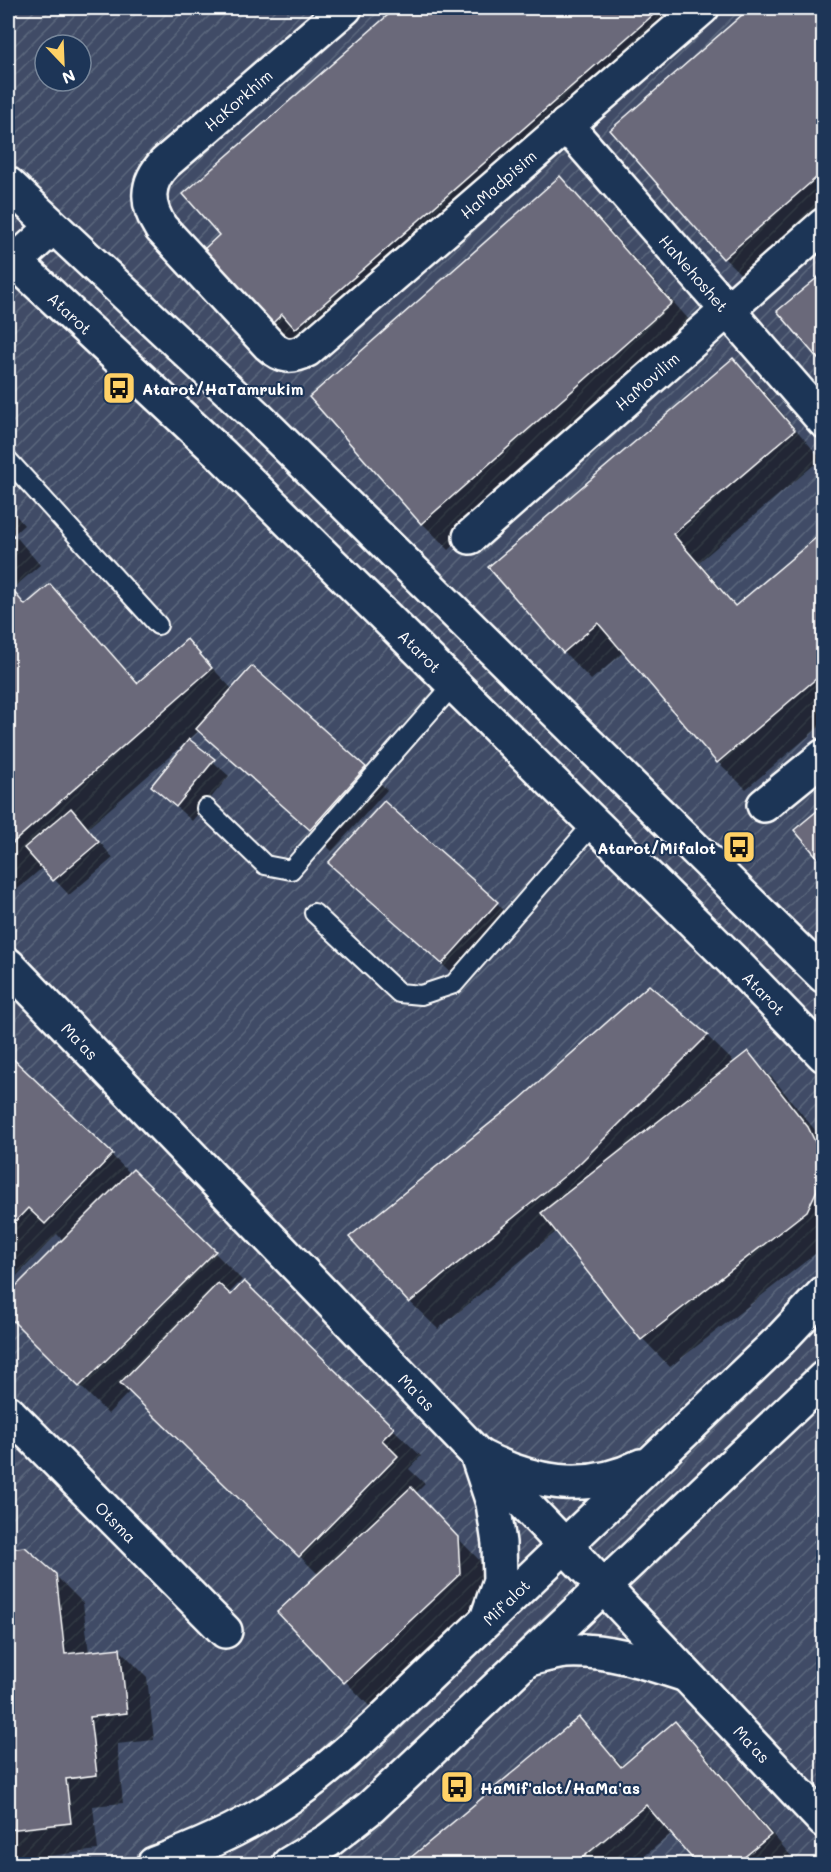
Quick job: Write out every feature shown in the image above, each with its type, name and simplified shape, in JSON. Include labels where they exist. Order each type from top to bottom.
[{"type":"street","name":"HaKorkhim","points":[[292,356],[283,356],[269,345],[164,231],[153,215],[150,204],[150,184],[159,170],[345,8]]},
{"type":"street","name":"HaMadpisim","points":[[292,356],[307,350],[702,8]]},
{"type":"street","name":"HaNehoshet","points":[[566,126],[824,421]]},
{"type":"street","points":[[8,184],[258,418],[824,975]]},
{"type":"street","name":"HaMovilim","points":[[470,537],[824,225]]},
{"type":"street","points":[[10,262],[53,227]]},
{"type":"street","name":"Atarot","points":[[10,262],[222,455],[732,960],[824,1055]]},
{"type":"street","points":[[764,805],[824,756]]},
{"type":"street","name":"Ma'as","points":[[8,965],[565,1546],[824,1821]]},
{"type":"street","name":"Mif'alot","points":[[154,1864],[190,1851],[239,1827],[296,1792],[334,1763],[379,1723],[779,1341],[824,1293]]},
{"type":"street","points":[[289,1864],[329,1840],[372,1807],[824,1378]]},
{"type":"street","name":"Otsma","points":[[8,1412],[225,1631]]},
{"type":"street","points":[[477,1455],[531,1478],[564,1483],[602,1480],[657,1458]]},
{"type":"street","points":[[477,1455],[493,1503],[499,1543],[500,1581],[486,1620]]},
{"type":"street","points":[[529,1659],[564,1651],[601,1651],[633,1658],[686,1675]]},
{"type":"lane","points":[[8,460],[158,625]]},
{"type":"lane","points":[[206,808],[265,865],[291,870],[454,684]]},
{"type":"lane","points":[[315,913],[399,993],[421,995],[454,984],[594,823]]},
{"type":"shaded area","points":[[8,8],[823,8],[823,1864],[8,1864]]},
{"type":"building","points":[[396,8],[661,8],[295,329],[282,314],[271,325],[204,249],[219,235],[183,194]]},
{"type":"building","points":[[750,8],[824,8],[824,171],[723,259],[610,130]]},
{"type":"building","points":[[560,176],[672,303],[421,524],[309,397]]},
{"type":"building","points":[[824,272],[824,366],[777,311]]},
{"type":"building","points":[[733,358],[795,430],[673,534],[735,606],[824,531],[824,672],[717,763],[598,623],[563,653],[488,567]]},
{"type":"building","points":[[8,529],[14,536],[8,542]]},
{"type":"building","points":[[50,584],[137,683],[187,639],[212,668],[8,847],[8,585],[25,605]]},
{"type":"building","points":[[252,666],[366,767],[310,830],[196,729]]},
{"type":"building","points":[[189,739],[215,759],[176,807],[151,786]]},
{"type":"building","points":[[384,801],[498,902],[442,964],[328,863]]},
{"type":"building","points":[[824,805],[824,865],[794,830]]},
{"type":"building","points":[[71,808],[99,842],[53,881],[24,848]]},
{"type":"building","points":[[649,985],[708,1035],[578,1165],[409,1303],[349,1237],[520,1099]]},
{"type":"building","points":[[748,1051],[808,1127],[819,1150],[820,1172],[817,1190],[807,1211],[641,1340],[541,1213]]},
{"type":"building","points":[[8,1054],[113,1154],[45,1224],[28,1208],[8,1229]]},
{"type":"building","points":[[133,1169],[216,1251],[79,1387],[8,1316],[8,1294]]},
{"type":"building","points":[[244,1281],[394,1428],[382,1440],[398,1456],[299,1557],[120,1383],[218,1283],[231,1295]]},
{"type":"building","points":[[411,1487],[458,1537],[460,1574],[344,1683],[277,1612]]},
{"type":"building","points":[[824,1532],[824,1549],[815,1541]]},
{"type":"building","points":[[25,1547],[56,1574],[65,1654],[120,1648],[127,1713],[90,1717],[97,1775],[66,1779],[71,1823],[8,1830],[8,1549]]},
{"type":"building","points":[[579,1717],[621,1767],[675,1721],[771,1835],[736,1864],[697,1864],[646,1805],[575,1864],[403,1864]]},
{"type":"place","name":"Atarot/HaTamrukim","points":[[119,388]]},
{"type":"place","name":"Atarot/Mifalot","points":[[739,847]]},
{"type":"place","name":"HaMif'alot/HaMa'as","points":[[457,1787]]}]
